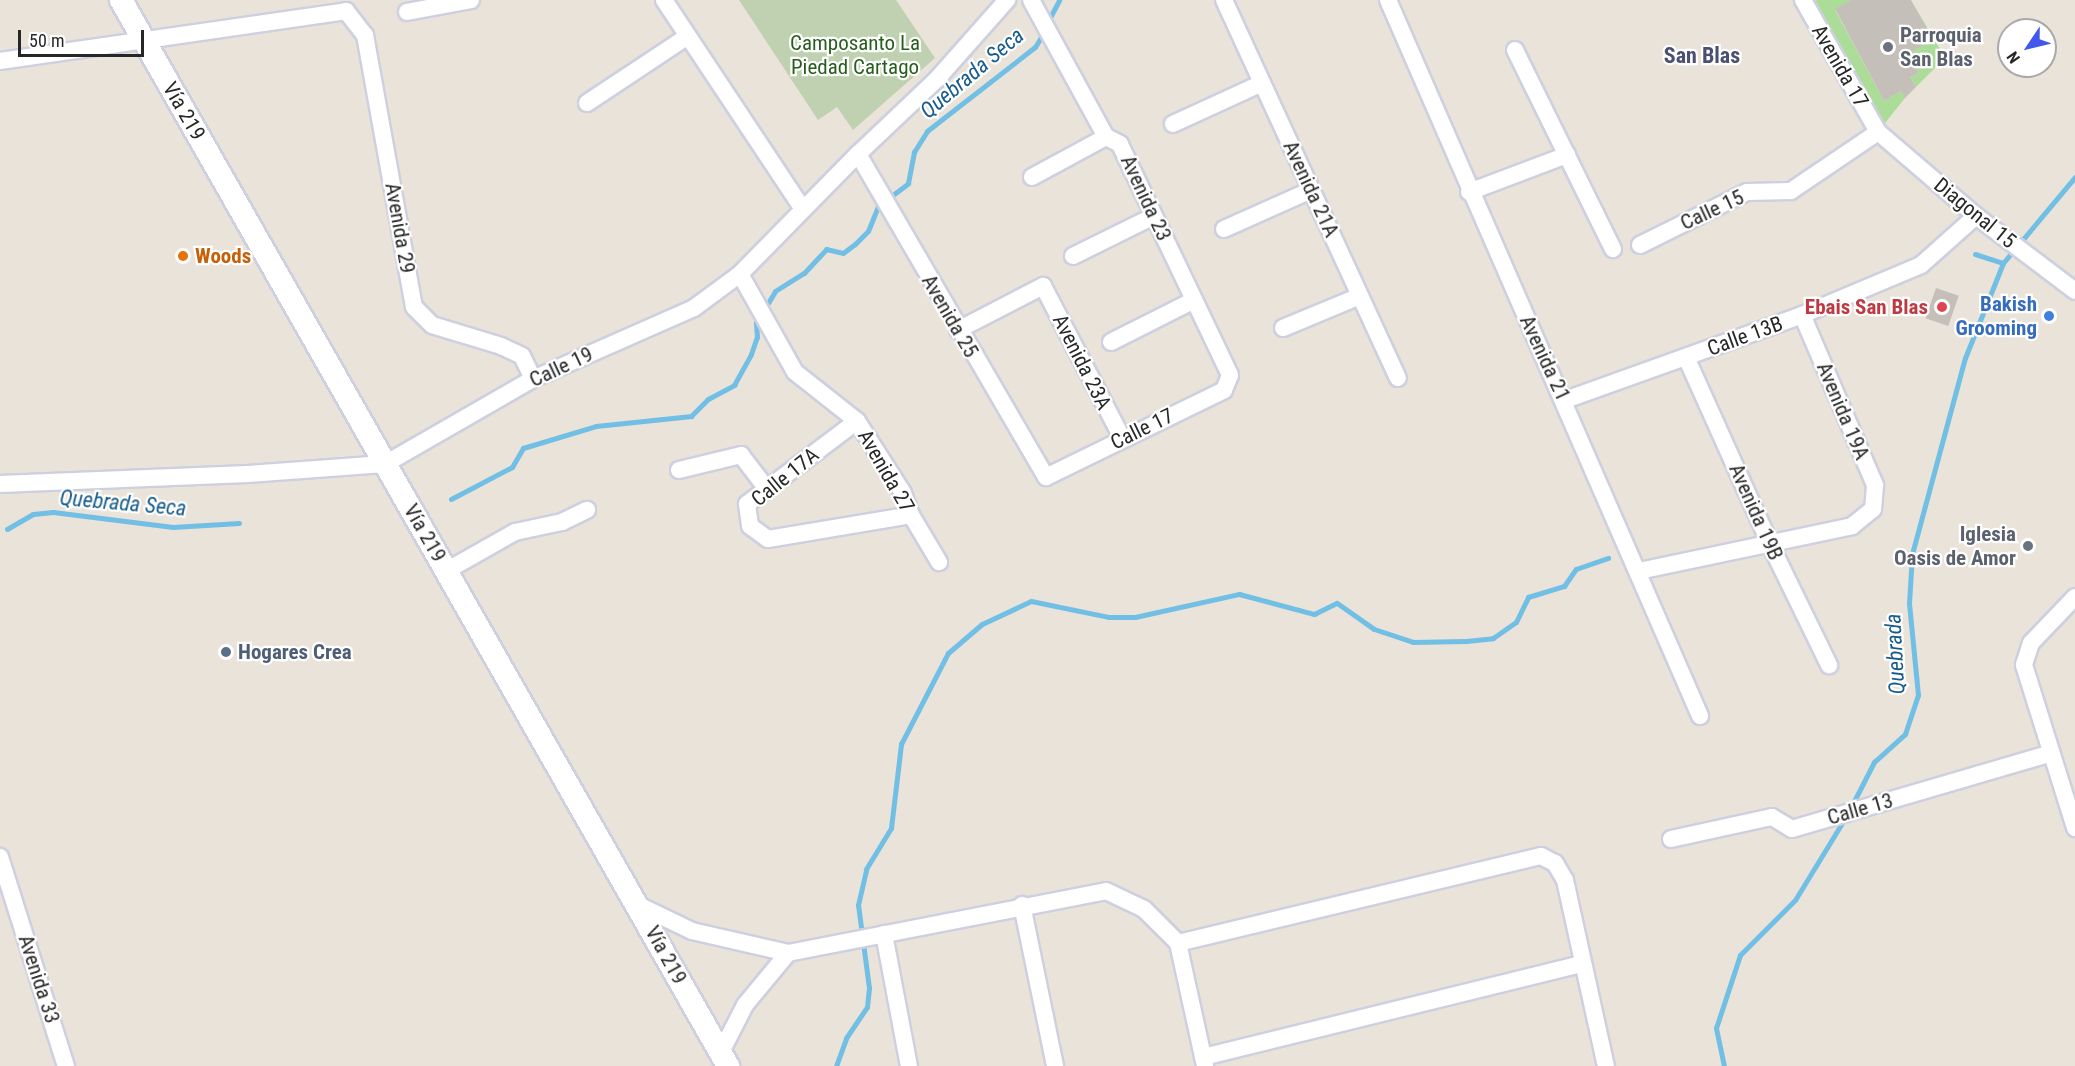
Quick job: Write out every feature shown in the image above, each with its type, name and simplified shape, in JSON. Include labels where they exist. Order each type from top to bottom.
[{"type":"main road","name":"Vía 219","points":[[121,0],[638,904],[724,1059]]},
{"type":"street","points":[[407,12],[471,0]]},
{"type":"street","points":[[664,0],[803,209]]},
{"type":"street","name":"Calle 19","points":[[0,484],[248,474],[385,464],[533,379],[694,308],[740,274],[858,153],[937,79],[1007,0]]},
{"type":"street","name":"Avenida 23","points":[[1031,0],[1106,137],[1120,144],[1230,375]]},
{"type":"street","name":"Avenida 21A","points":[[1224,0],[1398,378]]},
{"type":"street","name":"Avenida 21","points":[[1388,0],[1468,192],[1565,400],[1700,716]]},
{"type":"street","name":"Avenida 17","points":[[1803,0],[1878,132]]},
{"type":"street","name":"Avenida 29","points":[[144,41],[346,10],[365,35],[414,307],[432,325],[501,346],[522,356],[533,379]]},
{"type":"street","points":[[587,103],[688,36]]},
{"type":"street","points":[[0,61],[144,41]]},
{"type":"street","points":[[1515,50],[1613,249]]},
{"type":"street","points":[[1173,124],[1262,83]]},
{"type":"street","name":"Diagonal 15","points":[[1878,132],[1976,216],[2075,291]]},
{"type":"street","name":"Calle 15","points":[[1641,245],[1747,192],[1791,191],[1878,132]]},
{"type":"street","points":[[1032,177],[1106,137]]},
{"type":"street","name":"Avenida 25","points":[[858,153],[958,330],[1046,477]]},
{"type":"street","points":[[1468,192],[1567,155]]},
{"type":"street","points":[[1224,229],[1311,190]]},
{"type":"street","points":[[1073,256],[1154,216]]},
{"type":"street","name":"Calle 13B","points":[[1565,400],[1802,315],[1921,265],[1976,216]]},
{"type":"street","name":"Avenida 27","points":[[740,274],[795,372],[857,421],[903,493],[911,515],[939,562]]},
{"type":"street","name":"Avenida 23A","points":[[958,330],[1043,286],[1122,438]]},
{"type":"street","points":[[1283,328],[1360,296]]},
{"type":"street","points":[[1111,342],[1194,300]]},
{"type":"street","name":"Avenida 19A","points":[[1770,544],[1852,526],[1873,509],[1875,484],[1802,315]]},
{"type":"street","name":"Avenida 19B","points":[[1686,357],[1770,544],[1829,665]]},
{"type":"street","name":"Calle 17","points":[[1046,477],[1224,390],[1230,375]]},
{"type":"street","name":"Calle 17A","points":[[857,421],[747,504],[750,526],[768,539],[911,515]]},
{"type":"street","points":[[679,471],[741,455],[767,489]]},
{"type":"street","points":[[446,571],[515,532],[562,522],[587,510]]},
{"type":"street","points":[[1639,571],[1770,544]]},
{"type":"street","points":[[2075,597],[2031,643],[2024,665],[2049,754],[2075,828]]},
{"type":"street","name":"Calle 13","points":[[1671,838],[1772,817],[1792,829],[2049,754]]},
{"type":"street","points":[[1178,943],[1541,856],[1554,863],[1565,880],[1606,1066]]},
{"type":"street","name":"Avenida 33","points":[[0,857],[66,1066]]},
{"type":"street","points":[[638,904],[692,931],[788,953],[1022,905],[1106,891],[1144,909],[1178,943],[1204,1062],[1583,964]]},
{"type":"street","points":[[1022,905],[1055,1066]]},
{"type":"street","points":[[884,934],[909,1066]]},
{"type":"street","points":[[724,1059],[746,1005],[788,953]]},
{"type":"green space","name":"Camposanto La Piedad Cartago","points":[[739,0],[896,0],[935,58],[853,130],[837,107],[818,120]]},
{"type":"green space","points":[[1851,0],[1835,10],[1884,101],[1901,91],[1905,98],[1885,123],[1812,2]]},
{"type":"green space","points":[[1911,0],[1945,58],[1916,87],[1910,77],[1919,73],[1908,54],[1932,40]]},
{"type":"building","name":"Parroquia San Blas","points":[[1851,0],[1911,0],[1933,40],[1908,54],[1919,73],[1910,77],[1916,87],[1905,98],[1901,91],[1884,101],[1835,9]]},
{"type":"building","name":"Ebais San Blas","points":[[1936,288],[1959,296],[1948,326],[1926,318]]},
{"type":"waterway","name":"Quebrada Seca","points":[[1047,23],[1059,0]]},
{"type":"waterway","name":"Quebrada Seca","points":[[451,499],[512,467],[523,448],[596,426],[691,416],[708,399],[734,385],[751,354],[757,337],[756,323],[775,291],[804,273],[826,249],[843,253],[855,244],[868,231],[878,206],[908,183],[914,152],[927,131],[1035,47],[1044,32]]},
{"type":"waterway","points":[[1975,254],[2003,263],[2075,177]]},
{"type":"waterway","name":"Quebrada","points":[[1851,807],[1874,762],[1905,734],[1918,695],[1909,603],[1912,554],[1965,358],[2003,263]]},
{"type":"waterway","name":"Quebrada Seca","points":[[7,529],[33,514],[53,512],[173,527],[239,523]]},
{"type":"waterway","points":[[836,1066],[846,1038],[867,1007],[869,988],[858,905],[866,869],[891,828],[901,744],[948,653],[982,624],[1031,601],[1109,617],[1135,617],[1239,594],[1314,614],[1337,603],[1374,629],[1413,642],[1466,641],[1493,638],[1516,622],[1528,597],[1564,586],[1576,569],[1608,558]]},
{"type":"waterway","name":"Quebrada","points":[[1724,1066],[1716,1028],[1740,955],[1795,900],[1845,818]]},
{"type":"place","name":"Parroquia San Blas","points":[[1888,47]]},
{"type":"place","name":"Woods","points":[[183,256]]},
{"type":"place","name":"Ebais San Blas","points":[[1942,307]]},
{"type":"place","name":"Bakish Grooming","points":[[2049,316]]},
{"type":"place","name":"Iglesia Oasis de Amor","points":[[2028,546]]},
{"type":"place","name":"Hogares Crea","points":[[226,652]]},
{"type":"district","name":"San Blas","points":[[1702,56]]}]
